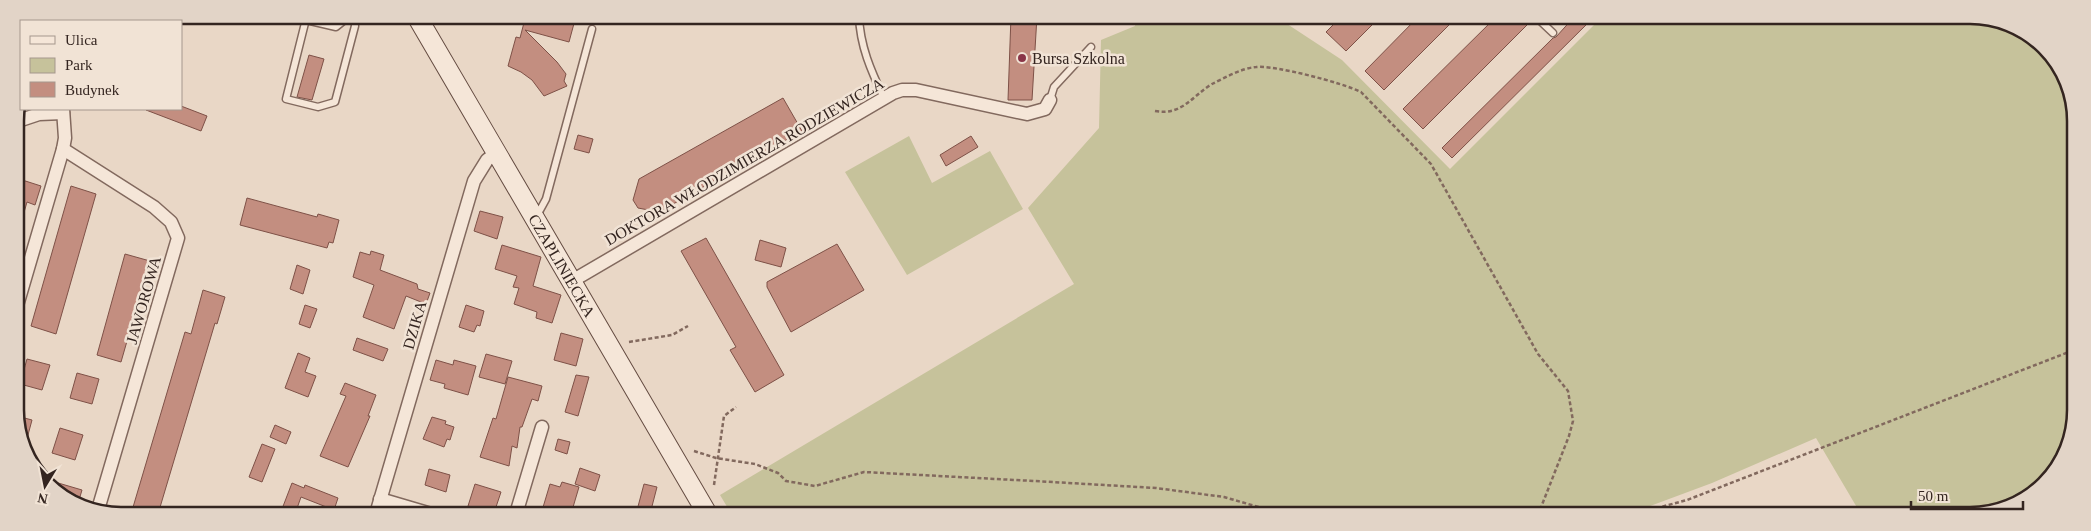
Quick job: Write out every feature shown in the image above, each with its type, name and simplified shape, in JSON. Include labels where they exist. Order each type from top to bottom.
[{"type":"main road","name":"CZAPLINIECKA","points":[[421,24],[704,507]]},
{"type":"street","name":"DOKTORA WŁODZIMIERZA RODZIEWICZA","points":[[572,280],[884,98],[902,90],[916,90],[1027,114],[1045,109],[1050,100]]},
{"type":"street","points":[[24,119],[39,114],[63,111],[63,148],[24,282]]},
{"type":"street","name":"JAWOROWA","points":[[63,148],[154,207],[171,222],[178,238],[100,504]]},
{"type":"street","name":"DZIKA","points":[[378,507],[476,174],[487,160],[496,153]]},
{"type":"street","points":[[518,507],[542,427]]},
{"type":"street","points":[[380,499],[407,507]]},
{"type":"lane","points":[[305,24],[286,100],[318,108],[335,102],[354,24]]},
{"type":"lane","points":[[324,24],[336,28],[341,24]]},
{"type":"lane","points":[[860,24],[866,58],[884,98]]},
{"type":"lane","points":[[1543,24],[1553,33]]},
{"type":"lane","points":[[533,215],[540,210],[546,199],[592,29]]},
{"type":"lane","points":[[1050,100],[1054,87],[1091,47]]},
{"type":"path","points":[[1155,111],[1177,110],[1212,84],[1255,67],[1271,68],[1346,84],[1361,92],[1431,164],[1538,354],[1568,391],[1573,421],[1541,507]]},
{"type":"path","points":[[629,342],[672,335],[688,326]]},
{"type":"path","points":[[1662,507],[1687,500],[2067,353]]},
{"type":"path","points":[[714,485],[724,416],[736,407]]},
{"type":"path","points":[[694,451],[718,458],[755,464],[778,473],[786,480],[815,486],[864,472],[1156,488],[1224,497],[1258,507]]},
{"type":"green space","points":[[1135,24],[1287,24],[1342,60],[1450,169],[1595,24],[1977,24],[2008,31],[2029,44],[2047,62],[2060,83],[2067,114],[2067,417],[2060,448],[2047,469],[2029,487],[2008,500],[1977,507],[1857,507],[1816,438],[1712,483],[1648,507],[727,507],[720,495],[1074,284],[1028,208],[1099,128],[1101,40],[1135,26]]},
{"type":"green space","points":[[909,136],[932,183],[990,151],[1023,209],[907,275],[845,172]]},
{"type":"building","points":[[524,24],[574,24],[569,42],[525,30],[557,62],[566,74],[564,81],[567,86],[544,96],[532,80],[508,66],[516,37],[520,38]]},
{"type":"building","name":"Bursa Szkolna","points":[[1011,24],[1037,24],[1032,100],[1008,100]]},
{"type":"building","points":[[1334,24],[1373,24],[1346,51],[1326,32]]},
{"type":"building","points":[[1411,24],[1450,24],[1384,90],[1365,71]]},
{"type":"building","points":[[1489,24],[1528,24],[1423,129],[1403,109]]},
{"type":"building","points":[[1568,24],[1587,24],[1452,158],[1442,148]]},
{"type":"building","points":[[309,55],[324,59],[312,100],[297,97]]},
{"type":"building","points":[[783,98],[802,131],[659,212],[638,208],[633,200],[639,179]]},
{"type":"building","points":[[182,106],[207,116],[201,131],[146,110],[182,110]]},
{"type":"building","points":[[578,135],[593,139],[589,153],[574,149]]},
{"type":"building","points":[[971,136],[978,147],[946,166],[940,155]]},
{"type":"building","points":[[24,181],[41,186],[35,205],[27,202],[24,212]]},
{"type":"building","points":[[71,186],[96,194],[56,334],[31,326]]},
{"type":"building","points":[[247,198],[317,217],[318,214],[339,220],[333,243],[329,242],[327,248],[240,225]]},
{"type":"building","points":[[480,211],[503,217],[497,239],[474,231]]},
{"type":"building","points":[[706,238],[784,375],[755,392],[730,350],[736,347],[681,251]]},
{"type":"building","points":[[760,240],[786,248],[781,267],[755,260]]},
{"type":"building","points":[[837,244],[864,290],[791,332],[767,287],[767,282]]},
{"type":"building","points":[[502,245],[541,257],[533,286],[561,295],[552,323],[536,318],[537,312],[514,304],[519,288],[513,287],[517,276],[495,269]]},
{"type":"building","points":[[371,251],[384,255],[380,270],[417,284],[418,289],[430,293],[426,304],[406,296],[394,329],[363,317],[374,285],[353,277],[360,252],[370,255]]},
{"type":"building","points":[[125,254],[150,261],[121,362],[97,355]]},
{"type":"building","points":[[297,265],[310,270],[303,294],[290,289]]},
{"type":"building","points":[[203,290],[225,297],[217,324],[215,323],[160,507],[133,507],[185,332],[191,334]]},
{"type":"building","points":[[305,305],[317,309],[310,328],[299,324]]},
{"type":"building","points":[[466,305],[484,311],[480,326],[477,325],[474,332],[459,327]]},
{"type":"building","points":[[561,333],[583,339],[576,366],[554,360]]},
{"type":"building","points":[[357,338],[388,349],[383,361],[353,350]]},
{"type":"building","points":[[298,353],[310,358],[305,372],[316,376],[308,397],[285,388]]},
{"type":"building","points":[[486,354],[512,361],[505,384],[479,377]]},
{"type":"building","points":[[27,359],[50,365],[42,390],[24,385],[24,370]]},
{"type":"building","points":[[436,360],[453,365],[454,360],[476,366],[468,395],[444,388],[445,384],[430,380]]},
{"type":"building","points":[[77,373],[99,379],[92,404],[70,398]]},
{"type":"building","points":[[576,375],[589,377],[578,416],[565,412]]},
{"type":"building","points":[[508,377],[542,386],[538,401],[532,399],[522,427],[520,427],[517,448],[512,446],[509,466],[480,457],[493,418],[496,419]]},
{"type":"building","points":[[345,383],[376,395],[368,416],[370,416],[348,467],[320,456],[346,396],[340,394]]},
{"type":"building","points":[[432,417],[446,421],[445,424],[454,427],[450,440],[447,439],[444,447],[423,439]]},
{"type":"building","points":[[25,418],[32,420],[28,436]]},
{"type":"building","points":[[275,425],[291,432],[286,444],[270,437]]},
{"type":"building","points":[[60,428],[83,435],[75,460],[52,453]]},
{"type":"building","points":[[558,439],[570,442],[567,454],[555,450]]},
{"type":"building","points":[[262,444],[275,449],[262,482],[249,477]]},
{"type":"building","points":[[580,468],[600,475],[595,491],[575,484]]},
{"type":"building","points":[[429,469],[450,475],[446,492],[425,485]]},
{"type":"building","points":[[562,482],[579,487],[573,507],[543,507],[550,484],[560,487]]},
{"type":"building","points":[[292,483],[304,488],[305,485],[338,498],[335,507],[326,507],[301,497],[297,507],[283,507]]},
{"type":"building","points":[[475,484],[501,492],[496,507],[468,506]]},
{"type":"building","points":[[644,484],[657,487],[652,507],[638,507]]},
{"type":"building","points":[[70,486],[82,490],[80,498],[70,493]]},
{"type":"place","name":"Bursa Szkolna","points":[[1022,58]]}]
